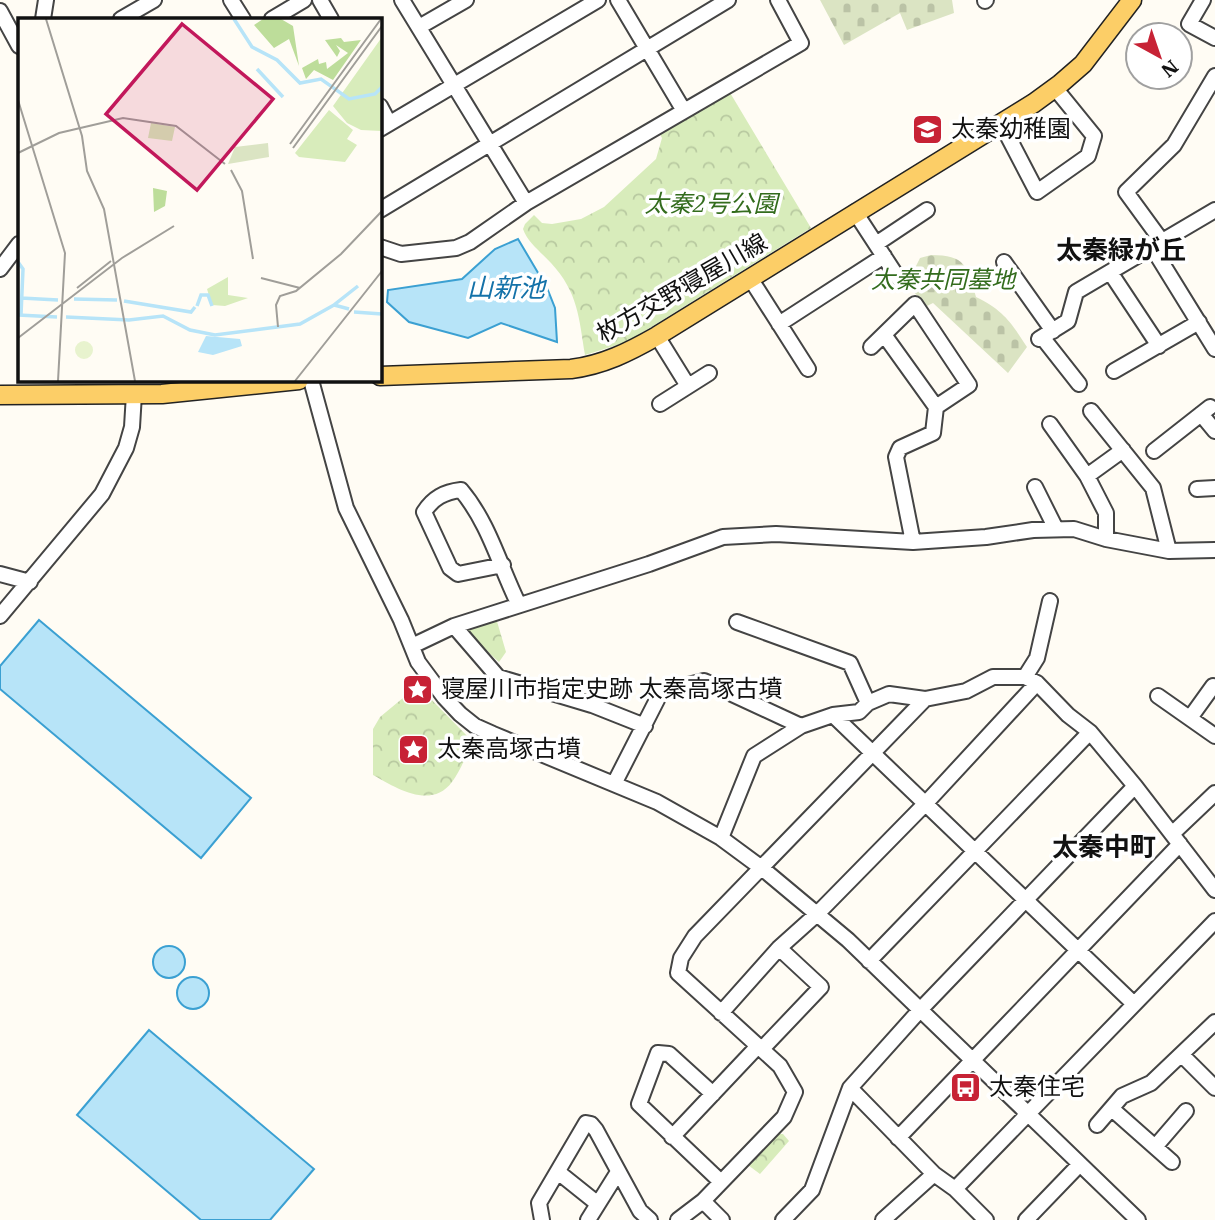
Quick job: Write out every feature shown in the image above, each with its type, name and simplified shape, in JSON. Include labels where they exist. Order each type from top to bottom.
[{"type":"main road","name":"枚方交野寝屋川線","points":[[382,376],[590,367],[620,357],[1055,88],[1083,64],[1132,0]]},
{"type":"main road","points":[[0,395],[162,394],[279,382]]},
{"type":"street","points":[[43,18],[46,0]]},
{"type":"street","points":[[123,18],[154,0]]},
{"type":"street","points":[[231,0],[242,18]]},
{"type":"street","points":[[274,18],[304,0]]},
{"type":"street","points":[[320,0],[330,18]]},
{"type":"street","points":[[402,0],[526,202]]},
{"type":"street","points":[[419,27],[466,0]]},
{"type":"street","points":[[385,126],[598,0]]},
{"type":"street","points":[[618,0],[684,111]]},
{"type":"street","points":[[382,209],[728,0]]},
{"type":"street","points":[[382,248],[401,254],[456,248],[470,242],[526,202],[802,43],[778,0]]},
{"type":"street","points":[[1203,0],[1189,24],[1215,38]]},
{"type":"street","points":[[0,11],[18,44]]},
{"type":"street","points":[[1215,76],[1174,145],[1126,192],[1215,348]]},
{"type":"street","points":[[1001,123],[1037,192],[1088,156],[1094,136],[1055,88]]},
{"type":"street","points":[[779,324],[880,250],[927,210]]},
{"type":"street","points":[[855,212],[898,278]]},
{"type":"street","points":[[1044,336],[1068,321],[1076,292],[1214,212]]},
{"type":"street","points":[[0,269],[18,245]]},
{"type":"street","points":[[1004,262],[1044,336],[1079,384]]},
{"type":"street","points":[[1110,272],[1159,346]]},
{"type":"street","points":[[750,278],[807,369]]},
{"type":"street","points":[[871,347],[915,304],[969,385],[936,407]]},
{"type":"street","points":[[1114,371],[1199,322]]},
{"type":"street","points":[[885,335],[936,407],[933,433],[900,447],[896,457],[913,542]]},
{"type":"street","points":[[657,336],[688,386]]},
{"type":"street","points":[[660,404],[709,373]]},
{"type":"street","points":[[312,382],[346,508],[418,662],[444,697],[475,726],[656,802],[721,838],[763,869],[818,913],[1138,1220]]},
{"type":"street","points":[[0,616],[102,494],[126,448],[132,426],[134,394]]},
{"type":"street","points":[[1091,411],[1153,488],[1169,551]]},
{"type":"street","points":[[1154,451],[1206,411],[1215,431]]},
{"type":"street","points":[[1050,424],[1087,476],[1106,513],[1106,539]]},
{"type":"street","points":[[1087,476],[1123,450]]},
{"type":"street","points":[[1035,487],[1056,529]]},
{"type":"street","points":[[1197,489],[1215,488]]},
{"type":"street","points":[[503,565],[458,574],[450,568],[424,512],[431,501],[449,492],[461,490],[470,501],[503,565],[519,606]]},
{"type":"street","points":[[412,646],[454,626],[649,564],[723,537],[776,534],[913,542],[986,537],[1032,530],[1074,529],[1106,539],[1169,551],[1215,550]]},
{"type":"street","points":[[0,575],[30,582]]},
{"type":"street","points":[[721,1013],[779,948],[818,913],[926,803],[1031,680],[1050,601]]},
{"type":"street","points":[[737,622],[850,663],[868,703]]},
{"type":"street","points":[[454,626],[498,677],[592,705],[645,726]]},
{"type":"street","points":[[721,838],[754,756],[802,726],[833,715],[859,712],[868,703],[889,694],[925,699],[966,691],[993,677],[1031,680],[1090,732],[1215,890]]},
{"type":"street","points":[[614,784],[662,692],[704,681],[802,726]]},
{"type":"street","points":[[1190,718],[1213,686],[1215,687]]},
{"type":"street","points":[[1158,696],[1215,736]]},
{"type":"street","points":[[678,1220],[703,1201],[785,1117],[795,1092],[780,1066],[678,973],[681,958],[695,936],[763,869],[925,699]]},
{"type":"street","points":[[833,715],[1134,1004]]},
{"type":"street","points":[[869,961],[1090,732]]},
{"type":"street","points":[[783,1220],[812,1190],[850,1088],[920,1010],[1135,786]]},
{"type":"street","points":[[898,1138],[1077,950],[1215,793]]},
{"type":"street","points":[[955,1189],[1134,1004],[1213,927]]},
{"type":"street","points":[[672,1137],[821,987],[779,948]]},
{"type":"street","points":[[1097,1125],[1122,1096],[1151,1083],[1215,1022]]},
{"type":"street","points":[[713,1094],[669,1054],[658,1053],[639,1104],[721,1182]]},
{"type":"street","points":[[1182,1055],[1215,1088]]},
{"type":"street","points":[[850,1088],[934,1174],[955,1189],[986,1220]]},
{"type":"street","points":[[1112,1109],[1172,1162]]},
{"type":"street","points":[[1155,1147],[1186,1111]]},
{"type":"street","points":[[542,1220],[540,1203],[586,1123],[596,1130],[640,1211],[650,1220]]},
{"type":"street","points":[[1026,1220],[1080,1164]]},
{"type":"street","points":[[558,1172],[598,1204]]},
{"type":"street","points":[[588,1220],[618,1172]]},
{"type":"street","points":[[883,1220],[934,1174]]},
{"type":"street","points":[[703,1201],[722,1220]]},
{"type":"green space","points":[[820,0],[952,0],[954,13],[907,30],[900,13],[844,45]]},
{"type":"green space","name":"太秦2号公園","points":[[729,91],[811,228],[627,342],[585,355],[579,317],[567,284],[528,239],[523,229],[525,224],[534,215],[542,223],[552,224],[581,219],[604,207],[656,159],[662,138],[658,131]]},
{"type":"green space","name":"太秦共同墓地","points":[[931,255],[951,257],[963,264],[976,297],[993,307],[1016,330],[1027,347],[1008,373],[933,303],[927,306],[912,290],[914,270],[920,258]]},
{"type":"green space","points":[[496,618],[506,652],[499,662],[465,631]]},
{"type":"green space","points":[[415,688],[420,688],[473,742],[452,782],[434,795],[413,794],[373,775],[373,729],[380,717]]},
{"type":"green space","points":[[777,1134],[783,1134],[789,1141],[760,1174],[748,1165]]},
{"type":"water","name":"山新池","points":[[518,239],[547,288],[555,308],[557,342],[501,323],[468,338],[409,322],[387,302],[388,290],[462,279],[495,249]]},
{"type":"water","points":[[39,620],[251,798],[201,858],[0,689],[0,666]]},
{"type":"water","points":[[169,946],[181,950],[185,962],[181,974],[169,978],[157,974],[153,962],[157,950]]},
{"type":"water","points":[[193,977],[204,982],[209,993],[204,1004],[193,1009],[182,1004],[177,993],[182,982]]},
{"type":"water","points":[[149,1030],[314,1169],[270,1220],[201,1220],[77,1115]]},
{"type":"place","name":"太秦幼稚園","points":[[928,129]]},
{"type":"place","name":"寝屋川市指定史跡 太秦高塚古墳","points":[[418,689]]},
{"type":"place","name":"太秦高塚古墳","points":[[414,749]]},
{"type":"place","name":"太秦住宅","points":[[966,1087]]},
{"type":"district","name":"太秦緑が丘","points":[[1121,250]]},
{"type":"district","name":"太秦中町","points":[[1104,847]]}]
